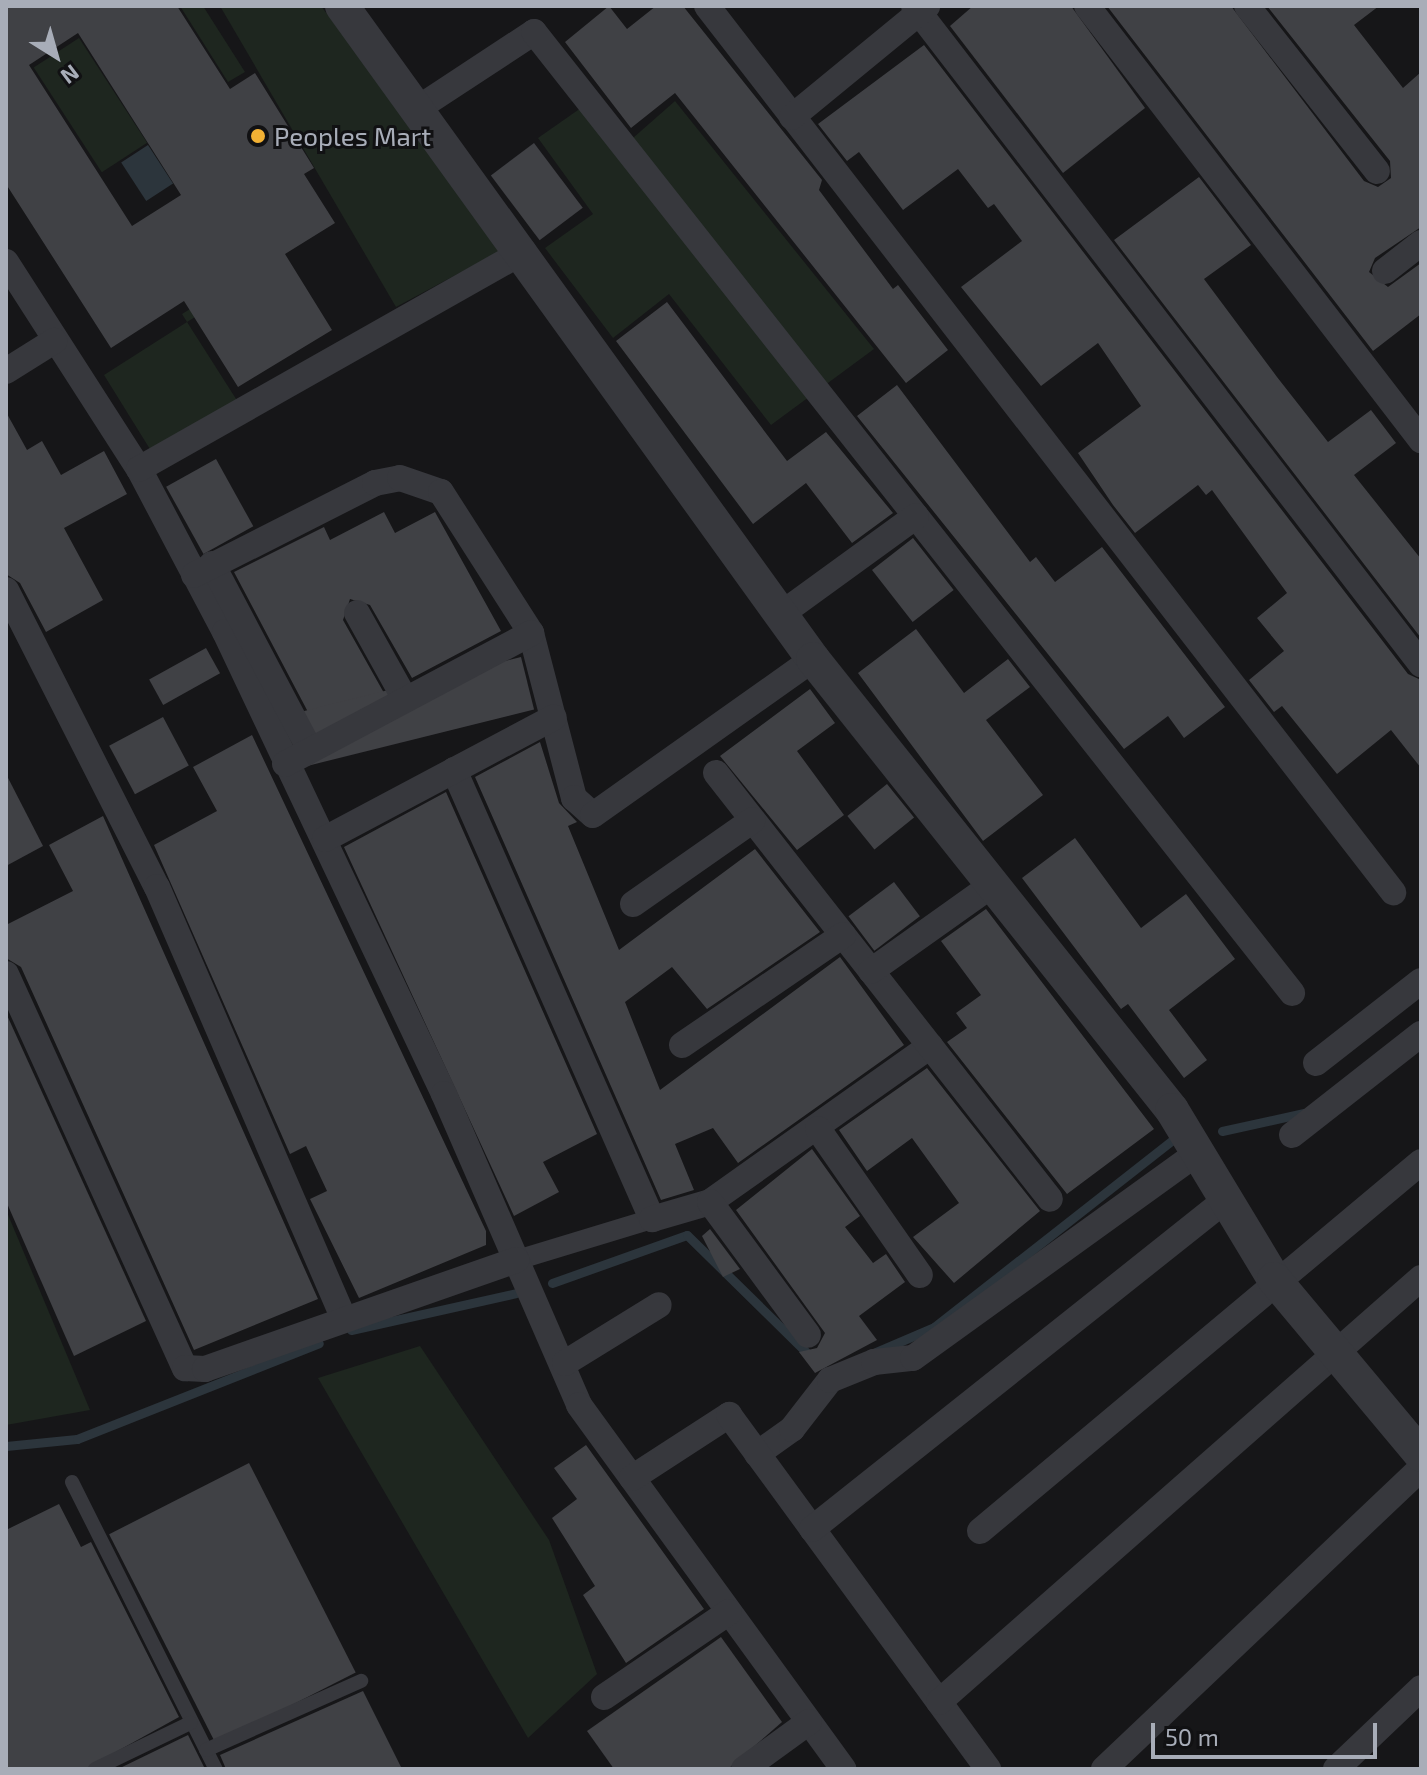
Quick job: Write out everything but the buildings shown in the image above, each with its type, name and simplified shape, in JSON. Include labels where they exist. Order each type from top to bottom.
[{"type":"street","points":[[342,6],[524,251],[784,612],[813,659],[995,883],[1200,1151],[1274,1279],[1333,1356],[1421,1455]]},
{"type":"street","points":[[707,6],[1393,892]]},
{"type":"street","points":[[1087,6],[1421,440]]},
{"type":"street","points":[[1247,6],[1377,171]]},
{"type":"street","points":[[792,117],[920,8],[1421,664]]},
{"type":"street","points":[[417,109],[534,32],[1292,993]]},
{"type":"street","points":[[1385,271],[1421,243]]},
{"type":"street","points":[[139,469],[524,251]]},
{"type":"street","points":[[6,262],[203,569],[310,750]]},
{"type":"street","points":[[6,371],[54,341]]},
{"type":"street","points":[[203,569],[375,483],[422,482],[455,509],[531,633],[574,798],[593,815],[813,659]]},
{"type":"street","points":[[784,612],[916,516]]},
{"type":"street","points":[[203,569],[285,764],[325,839],[565,1363],[588,1421],[843,1769]]},
{"type":"street","points":[[6,590],[157,887],[344,1319]]},
{"type":"street","points":[[357,613],[405,699]]},
{"type":"street","points":[[285,764],[531,633]]},
{"type":"street","points":[[325,839],[554,717]]},
{"type":"street","points":[[454,770],[652,1219]]},
{"type":"street","points":[[716,773],[1050,1199]]},
{"type":"street","points":[[633,904],[753,820]]},
{"type":"street","points":[[871,971],[995,883]]},
{"type":"street","points":[[682,1045],[843,935]]},
{"type":"street","points":[[6,974],[185,1368],[205,1369],[517,1260],[710,1202],[818,1129],[930,1046]]},
{"type":"street","points":[[1316,1063],[1421,981]]},
{"type":"street","points":[[1292,1135],[1421,1034]]},
{"type":"street","points":[[818,1129],[920,1275]]},
{"type":"street","points":[[757,1454],[792,1429],[830,1380],[874,1362],[913,1358],[1200,1151]]},
{"type":"street","points":[[980,1531],[1274,1279],[1421,1162]]},
{"type":"street","points":[[812,1529],[1228,1198]]},
{"type":"street","points":[[710,1202],[808,1335]]},
{"type":"street","points":[[939,1702],[1421,1278]]},
{"type":"street","points":[[565,1363],[659,1305]]},
{"type":"street","points":[[632,1478],[729,1415],[988,1769]]},
{"type":"street","points":[[1104,1769],[1421,1468]]},
{"type":"street","points":[[604,1697],[729,1612]]},
{"type":"street","points":[[1336,1769],[1421,1688]]},
{"type":"street","points":[[744,1769],[809,1722]]},
{"type":"lane","points":[[72,1482],[190,1723],[216,1769]]},
{"type":"lane","points":[[206,1750],[361,1681]]},
{"type":"lane","points":[[95,1769],[190,1723]]},
{"type":"shaded area","points":[[180,6],[203,6],[245,72],[228,82]]},
{"type":"shaded area","points":[[220,6],[321,6],[506,248],[396,307]]},
{"type":"shaded area","points":[[79,38],[147,143],[102,172],[34,67]]},
{"type":"shaded area","points":[[598,96],[633,138],[675,101],[874,349],[771,425],[669,294],[613,338],[545,248],[593,214],[538,138]]},
{"type":"shaded area","points":[[148,145],[173,184],[146,201],[121,162]]},
{"type":"shaded area","points":[[282,252],[286,261],[187,322],[182,314]]},
{"type":"shaded area","points":[[187,322],[238,402],[153,454],[104,375]]},
{"type":"shaded area","points":[[6,1210],[90,1410],[6,1425]]},
{"type":"shaded area","points":[[420,1346],[549,1540],[597,1674],[528,1738],[318,1378]]},
{"type":"waterway","points":[[1222,1131],[1304,1113]]},
{"type":"waterway","points":[[876,1352],[934,1327],[1171,1141]]},
{"type":"waterway","points":[[552,1283],[687,1235],[811,1357]]},
{"type":"waterway","points":[[351,1330],[516,1293]]},
{"type":"waterway","points":[[6,1446],[77,1439],[319,1343]]},
{"type":"place","name":"Peoples Mart","points":[[258,136]]}]
